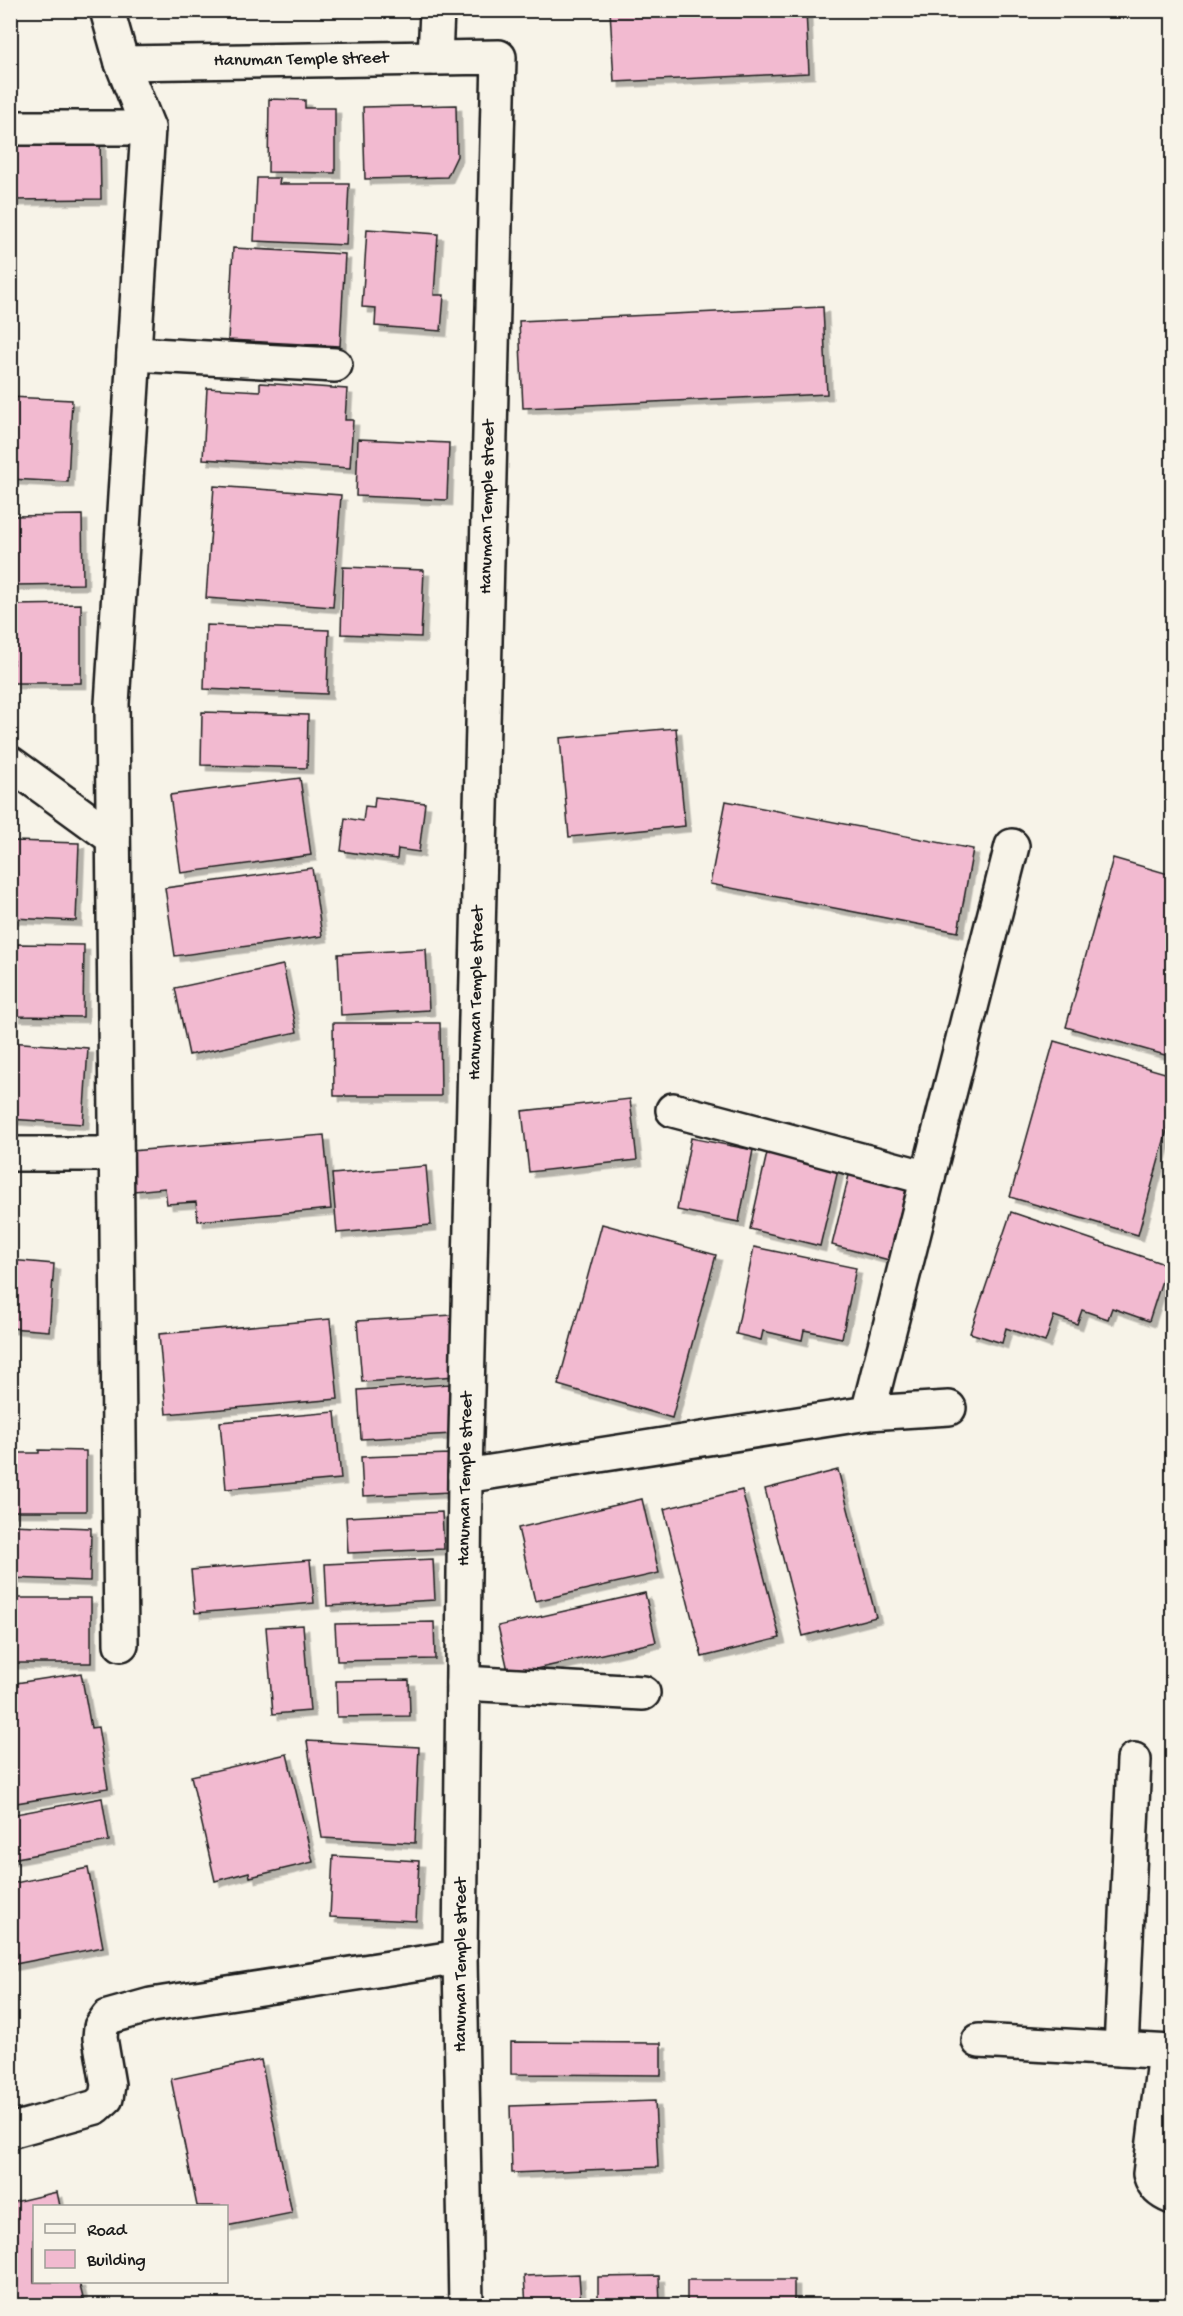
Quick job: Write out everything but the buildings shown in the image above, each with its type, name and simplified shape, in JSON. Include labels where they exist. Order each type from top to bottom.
[{"type":"street","points":[[107,10],[122,63],[148,128],[112,704],[121,1644]]},
{"type":"street","points":[[435,58],[437,10]]},
{"type":"street","name":"Hanuman Temple street","points":[[122,63],[499,57],[465,1476],[459,1957],[466,2306]]},
{"type":"street","points":[[10,128],[148,128]]},
{"type":"street","points":[[134,354],[335,365]]},
{"type":"street","points":[[10,763],[53,792],[113,838]]},
{"type":"street","points":[[868,1413],[1012,846]]},
{"type":"street","points":[[673,1110],[928,1178]]},
{"type":"street","points":[[10,1154],[116,1154]]},
{"type":"street","points":[[465,1476],[868,1413],[949,1408]]},
{"type":"street","points":[[463,1683],[643,1693]]},
{"type":"street","points":[[1121,2049],[1134,1760]]},
{"type":"street","points":[[10,2132],[96,2107],[106,2098],[108,2085],[100,2027],[108,2018],[151,2005],[459,1957]]},
{"type":"street","points":[[979,2041],[1169,2052],[1150,2174],[1154,2185],[1162,2193],[1173,2197]]}]
